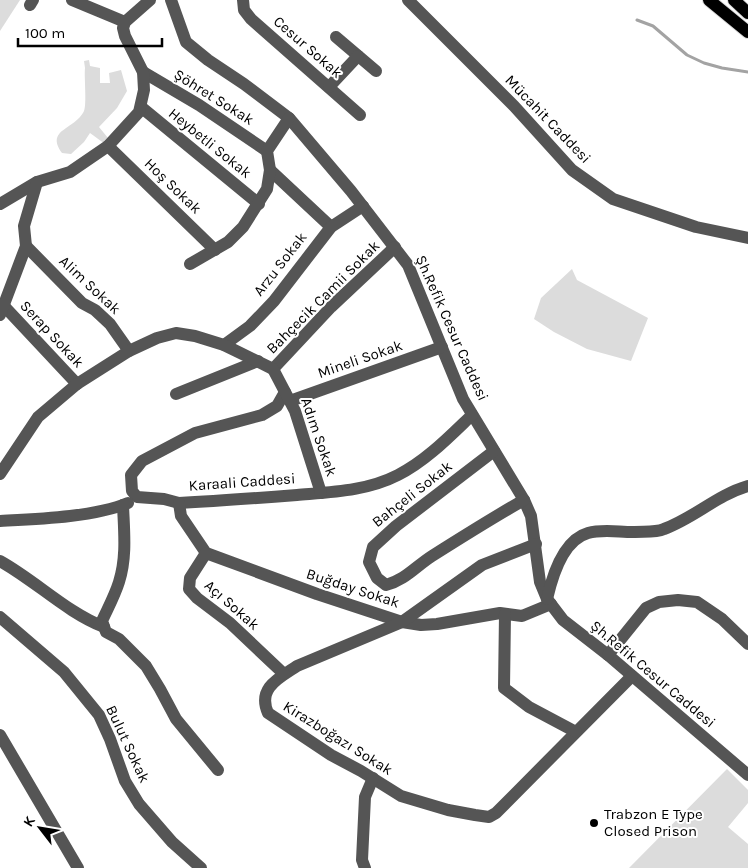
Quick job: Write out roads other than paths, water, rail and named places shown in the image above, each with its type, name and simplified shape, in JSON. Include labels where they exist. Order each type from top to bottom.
[{"type":"main road","points":[[709,0],[748,32]]},
{"type":"main road","points":[[734,0],[748,13]]},
{"type":"street","points":[[72,0],[125,22]]},
{"type":"street","points":[[0,204],[37,182],[70,172],[108,146],[134,119],[141,107],[144,90],[144,72],[124,36],[123,28],[125,22],[150,0]]},
{"type":"street","name":"Şh.Refik Cesur Caddesi","points":[[171,0],[186,42],[289,118],[363,206],[408,265],[462,399],[524,500],[531,516],[540,582],[549,601],[563,620],[608,655],[748,775]]},
{"type":"street","name":"Cesur Sokak","points":[[243,0],[244,10],[251,19],[360,115]]},
{"type":"street","name":"Mücahit Caddesi","points":[[408,0],[514,106],[572,170],[613,199],[696,227],[748,238]]},
{"type":"street","points":[[336,37],[376,71]]},
{"type":"street","points":[[329,87],[358,56]]},
{"type":"street","name":"Şöhret Sokak","points":[[144,72],[200,105],[268,150]]},
{"type":"street","name":"Heybetli Sokak","points":[[141,107],[259,204]]},
{"type":"street","points":[[190,264],[228,242],[243,228],[267,189],[270,170],[268,150],[289,118]]},
{"type":"street","name":"Hoş Sokak","points":[[108,146],[215,250]]},
{"type":"street","points":[[270,170],[331,227]]},
{"type":"street","points":[[2,311],[26,246],[24,226],[37,182]]},
{"type":"street","name":"Arzu Sokak","points":[[224,345],[250,326],[274,301],[331,227],[363,206]]},
{"type":"street","name":"Alim Sokak","points":[[26,246],[82,303],[95,310],[110,324],[129,351]]},
{"type":"street","name":"Bahçecik Camii Sokak","points":[[273,369],[331,307],[395,247]]},
{"type":"street","name":"Serap Sokak","points":[[2,311],[77,384]]},
{"type":"street","points":[[0,474],[38,417],[77,384],[129,351],[157,338],[176,333],[195,336],[224,345],[273,369],[288,397],[262,415],[195,433],[142,462],[132,475],[132,491],[137,497],[122,505],[86,513],[29,520],[0,521]]},
{"type":"street","name":"Mineli Sokak","points":[[288,397],[442,347]]},
{"type":"street","points":[[176,394],[258,361]]},
{"type":"street","name":"Adım Sokak","points":[[288,397],[307,446],[321,493]]},
{"type":"street","name":"Karaali Caddesi","points":[[137,497],[164,499],[179,503],[242,500],[350,490],[376,485],[400,474],[438,447],[472,415]]},
{"type":"street","name":"Bahçeli Sokak","points":[[494,451],[396,526],[373,547],[369,562],[377,578],[386,585],[400,581],[423,562],[524,500]]},
{"type":"street","points":[[549,601],[551,581],[560,560],[574,541],[586,533],[661,530],[683,521],[715,500],[748,486]]},
{"type":"street","points":[[179,503],[181,516],[206,553]]},
{"type":"street","points":[[122,505],[125,542],[122,569],[119,583],[102,621],[104,627],[106,632],[119,639],[146,666],[176,719],[218,770]]},
{"type":"street","name":"Kirazboğazı Sokak","points":[[536,544],[482,565],[402,622],[305,663],[284,674],[273,682],[265,692],[264,703],[268,713],[331,755],[401,796],[448,810],[488,817],[496,813],[632,676]]},
{"type":"street","name":"Buğday Sokak","points":[[206,553],[317,594],[402,622],[421,625],[505,614],[522,616],[549,601]]},
{"type":"street","name":"Açı Sokak","points":[[206,553],[190,578],[189,589],[197,598],[230,623],[284,674]]},
{"type":"street","points":[[0,561],[16,570],[86,620],[104,627]]},
{"type":"street","points":[[608,655],[646,608],[659,602],[678,600],[697,602],[722,619],[748,644]]},
{"type":"street","points":[[505,614],[504,688],[529,707],[576,732]]},
{"type":"street","name":"Bulut Sokak","points":[[0,617],[64,672],[99,715],[110,739],[124,781],[172,842],[200,868]]},
{"type":"street","points":[[0,735],[78,868]]},
{"type":"street","points":[[365,868],[362,860],[365,797],[373,778]]},
{"type":"waterway","points":[[637,20],[653,26],[687,55],[704,63],[748,72]]},
{"type":"place","name":"Trabzon E Type Closed Prison","points":[[594,823]]}]
